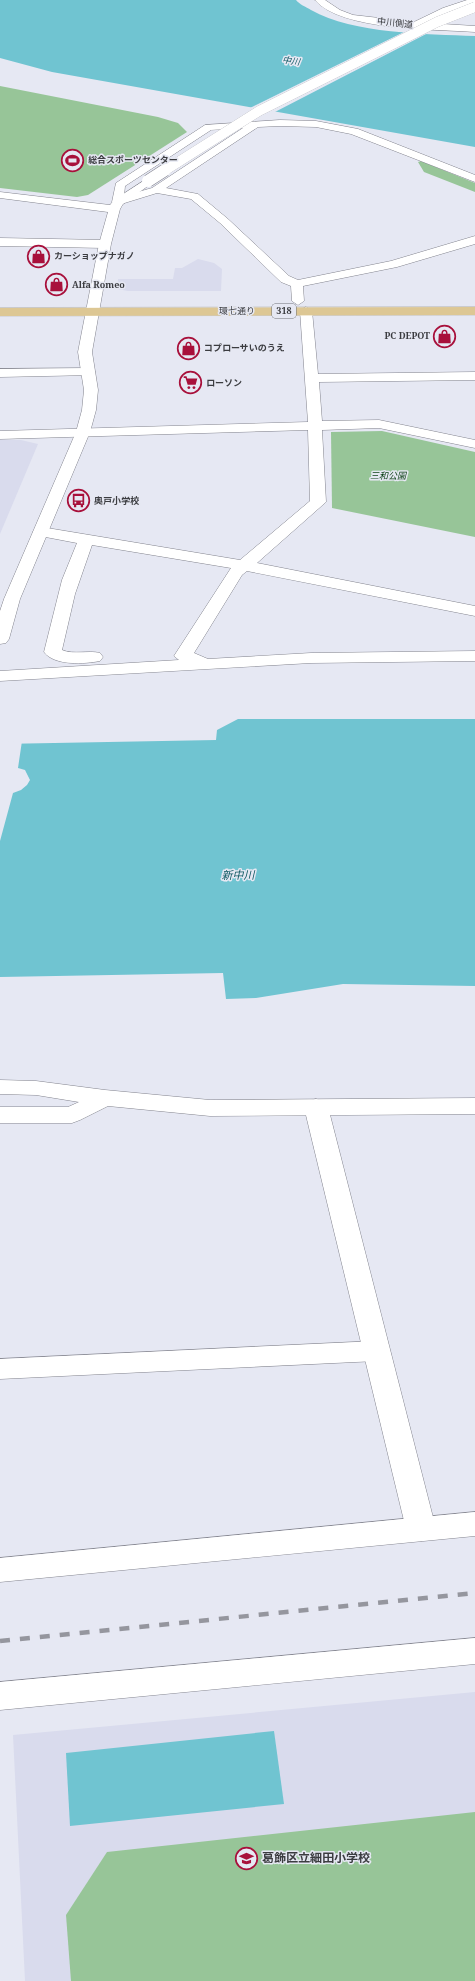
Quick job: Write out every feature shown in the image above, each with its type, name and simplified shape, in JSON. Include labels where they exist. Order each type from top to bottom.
[{"type":"main road","name":"環七通り","points":[[0,300],[94,306],[302,306],[475,311]]},
{"type":"main road","name":"環七通り","points":[[302,306],[475,300]]},
{"type":"main road","name":"環七通り","points":[[0,312],[94,306]]},
{"type":"street","name":"中川側道","points":[[319,0],[337,12],[351,17],[415,25],[475,29]]},
{"type":"street","points":[[415,25],[446,10],[475,0]]},
{"type":"street","points":[[116,206],[148,181],[259,111],[437,22],[475,7]]},
{"type":"street","points":[[445,27],[475,13]]},
{"type":"street","points":[[0,639],[12,599],[83,432],[89,410],[91,390],[85,352],[106,244],[120,185],[209,127],[306,123],[354,131],[475,179]]},
{"type":"street","points":[[0,195],[116,206],[156,190],[255,125]]},
{"type":"street","points":[[156,190],[194,196],[224,221],[285,279],[297,284],[393,264],[475,240]]},
{"type":"street","points":[[0,242],[106,244]]},
{"type":"street","points":[[182,656],[236,572],[318,502],[312,378],[302,306],[297,284]]},
{"type":"street","points":[[0,373],[88,372]]},
{"type":"street","points":[[312,378],[475,376]]},
{"type":"street","points":[[0,435],[379,424],[475,444]]},
{"type":"street","points":[[41,532],[243,565],[475,611]]},
{"type":"street","points":[[87,539],[75,565],[61,613],[53,652],[64,657],[182,656],[196,659],[204,664]]},
{"type":"street","points":[[0,676],[311,658],[475,656]]},
{"type":"street","points":[[0,1087],[36,1088],[105,1098],[210,1108],[475,1106]]},
{"type":"street","points":[[0,1115],[72,1115],[105,1098]]},
{"type":"street","points":[[316,1107],[421,1529]]},
{"type":"street","points":[[0,1369],[377,1351]]},
{"type":"street","points":[[0,1570],[475,1524]]},
{"type":"street","points":[[0,1696],[475,1651]]},
{"type":"shaded area","points":[[198,259],[214,263],[222,269],[221,291],[128,291],[117,289],[118,279],[173,279],[175,268],[182,268]]},
{"type":"shaded area","points":[[0,440],[21,440],[38,444],[0,534]]},
{"type":"shaded area","name":"葛飾区立細田小学校","points":[[475,1692],[475,1981],[25,1981],[13,1735]]},
{"type":"green space","name":"総合スポーツセンター","points":[[0,86],[158,117],[178,123],[187,132],[88,195],[77,197],[0,188]]},
{"type":"green space","points":[[421,161],[475,183],[475,192],[424,172],[418,162]]},
{"type":"green space","name":"三和公園","points":[[382,431],[475,452],[475,537],[332,508],[331,432]]},
{"type":"green space","points":[[475,1812],[475,1981],[71,1981],[66,1915],[107,1852]]},
{"type":"water","name":"中川","points":[[0,0],[296,0],[311,10],[328,18],[348,24],[391,31],[475,36],[475,147],[52,72],[0,58]]},
{"type":"water","name":"新中川","points":[[238,719],[475,719],[475,986],[343,984],[256,998],[226,999],[223,973],[0,977],[0,744],[216,740],[217,730]]},
{"type":"water","points":[[274,1731],[284,1804],[70,1826],[66,1753]]},
{"type":"pier","points":[[408,30],[430,32],[273,113],[248,109]]},
{"type":"pier","points":[[22,741],[18,768],[25,770],[30,780],[21,790],[13,793],[0,841],[0,742]]},
{"type":"railway","points":[[0,1641],[475,1593]]},
{"type":"place","name":"総合スポーツセンター","points":[[72,160]]},
{"type":"place","name":"カーショップナガノ","points":[[38,256]]},
{"type":"place","name":"Alfa Romeo","points":[[56,285]]},
{"type":"place","name":"PC DEPOT","points":[[445,336]]},
{"type":"place","name":"コプローサいのうえ","points":[[189,348]]},
{"type":"place","name":"ローソン","points":[[190,383]]},
{"type":"place","name":"奥戸小学校","points":[[79,501]]},
{"type":"place","name":"葛飾区立細田小学校","points":[[247,1858]]}]
